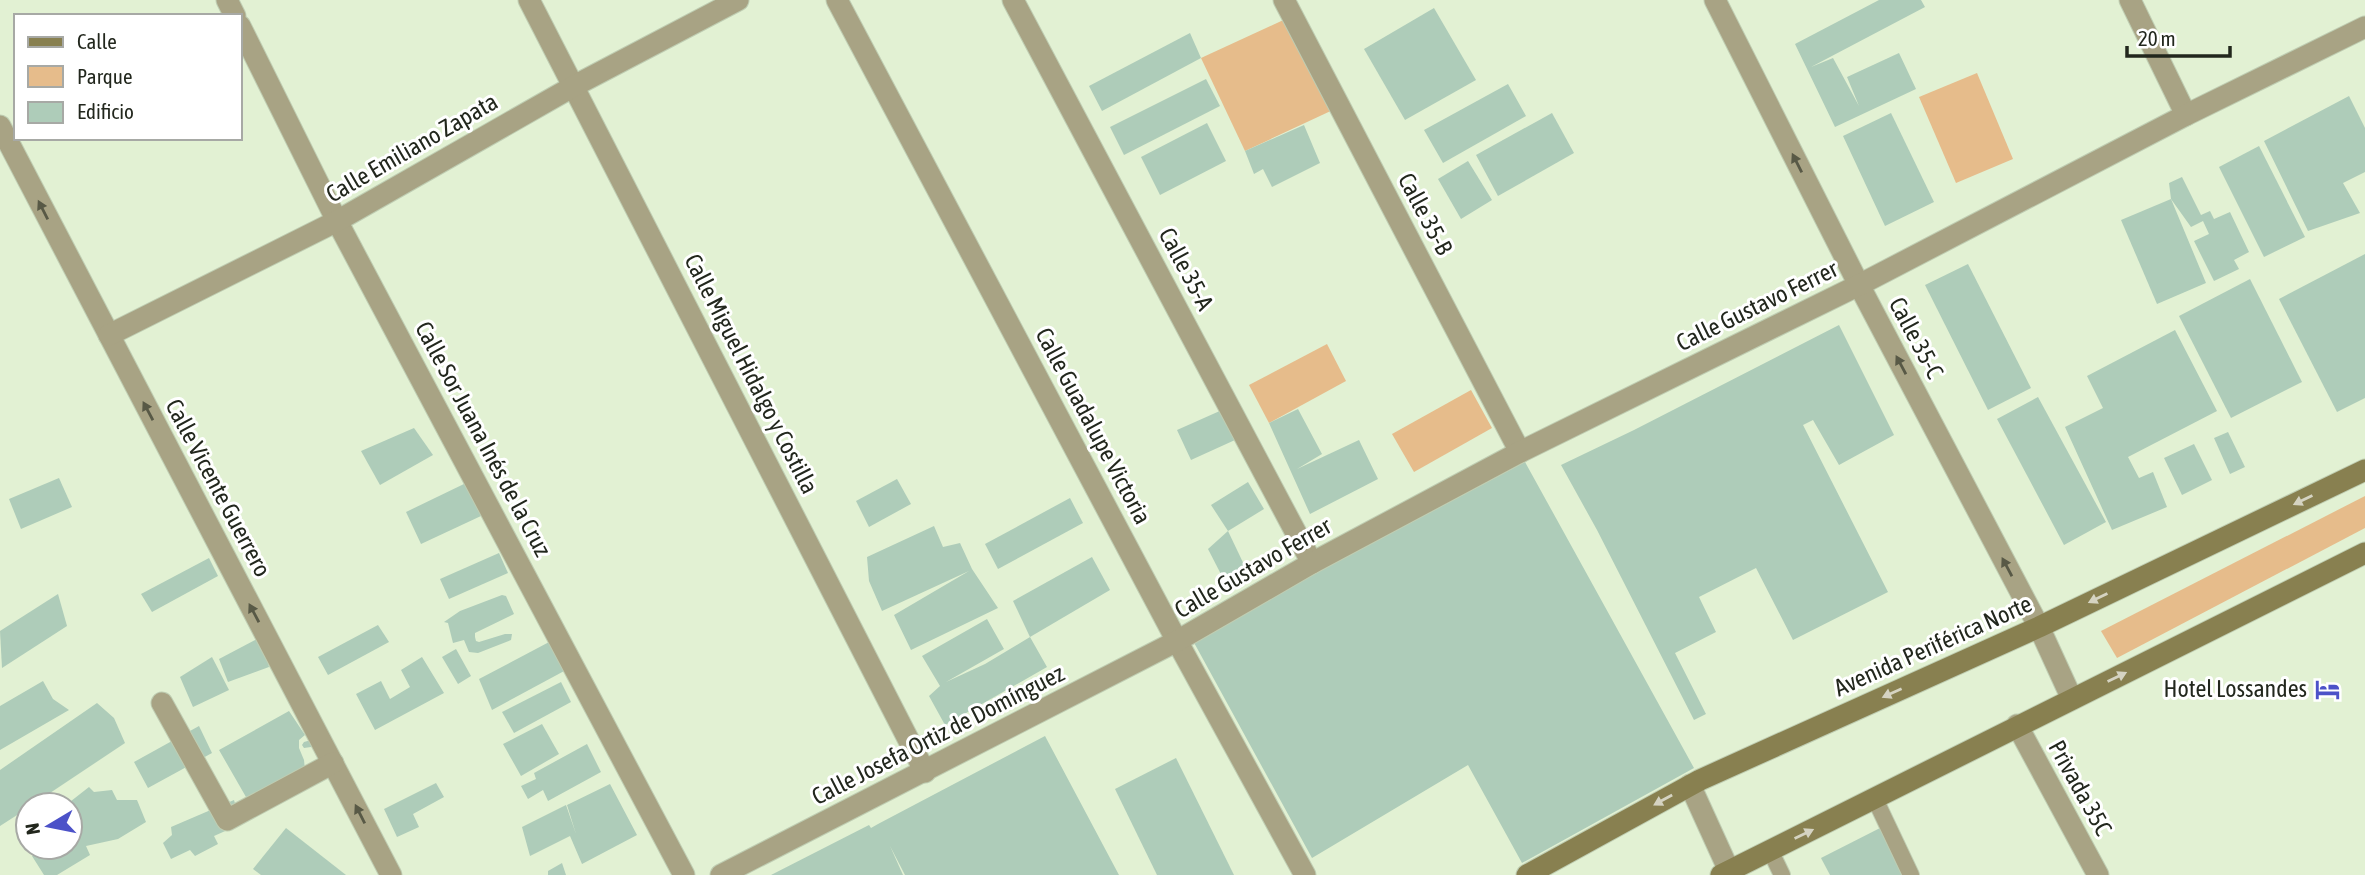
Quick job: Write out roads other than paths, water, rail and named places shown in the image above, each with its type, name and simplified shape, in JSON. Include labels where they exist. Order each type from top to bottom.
[{"type":"main road","name":"Avenida Periférica Norte","points":[[1527,875],[1690,785],[2039,627],[2365,470]]},
{"type":"main road","points":[[1727,874],[2017,725],[2365,553]]},
{"type":"street","name":"Calle Miguel Hidalgo y Costilla","points":[[529,0],[925,772]]},
{"type":"street","name":"Calle Emiliano Zapata","points":[[109,335],[337,221],[574,86],[738,0]]},
{"type":"street","name":"Calle Guadalupe Victoria","points":[[837,0],[1305,875]]},
{"type":"street","name":"Calle 35-A","points":[[1013,0],[1312,563]]},
{"type":"street","name":"Calle 35-B","points":[[1284,0],[1520,452]]},
{"type":"street","name":"Calle 35-C","points":[[1715,0],[1859,285],[2039,627],[2072,699]]},
{"type":"street","points":[[2130,0],[2186,115]]},
{"type":"street","name":"Calle Gustavo Ferrer","points":[[1178,640],[1312,563],[1520,452],[1859,285],[2186,115],[2365,27]]},
{"type":"street","name":"Calle Sor Juana Inés de la Cruz","points":[[242,30],[337,221],[684,875]]},
{"type":"street","name":"Calle Vicente Guerrero","points":[[0,125],[391,875]]},
{"type":"street","name":"Calle Josefa Ortiz de Domínguez","points":[[721,875],[1178,640]]},
{"type":"street","points":[[162,703],[227,820],[333,763]]},
{"type":"street","name":"Privada 35C","points":[[2017,725],[2098,875]]},
{"type":"street","points":[[1690,785],[1727,874]]},
{"type":"lane","points":[[1875,799],[1911,875]]},
{"type":"lane","points":[[1770,850],[1782,875]]},
{"type":"place","name":"Hotel Lossandes","points":[[2327,689]]}]
